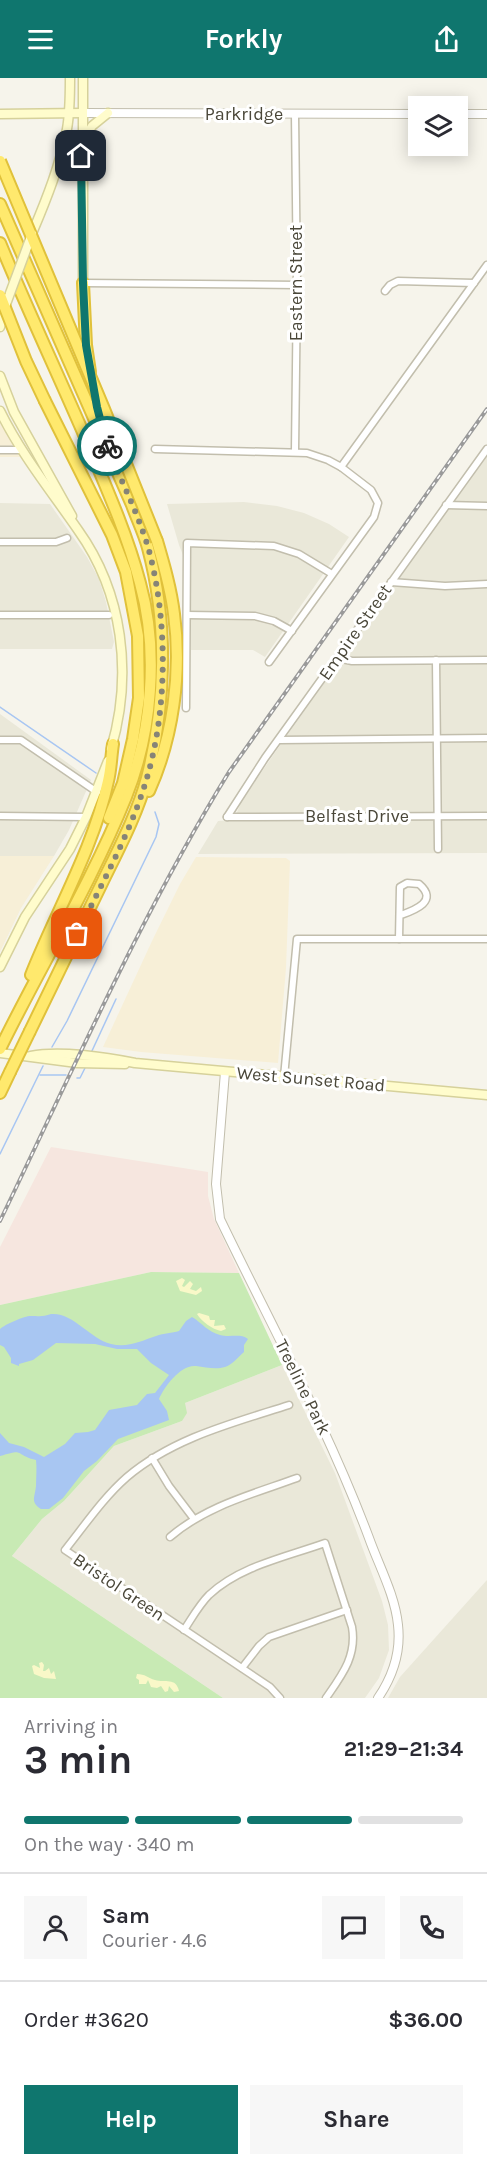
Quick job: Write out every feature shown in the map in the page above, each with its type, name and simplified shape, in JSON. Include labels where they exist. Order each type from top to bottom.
[{"type":"highway","points":[[0,161],[157,541],[174,614],[177,651],[174,696],[165,743],[157,774],[141,810],[125,834]]},
{"type":"highway","points":[[0,204],[132,505],[148,547],[157,598],[163,664],[160,703],[146,780],[125,834],[0,1093]]},
{"type":"highway","points":[[0,243],[110,495],[128,544],[141,585],[148,632],[149,694],[140,751],[126,797],[82,890],[9,1030]]},
{"type":"highway","points":[[83,283],[86,345],[97,407],[108,451]]},
{"type":"highway","points":[[3,299],[26,362],[112,535],[126,572],[138,636],[139,699],[130,759],[82,890]]},
{"type":"highway","points":[[0,1051],[91,832],[108,781],[112,744]]},
{"type":"main road","points":[[0,327],[3,299],[50,190],[61,155],[69,113],[70,78]]},
{"type":"main road","points":[[83,78],[83,283]]},
{"type":"main road","name":"Parkridge","points":[[0,114],[82,113]]},
{"type":"main road","points":[[82,144],[92,126],[108,114]]},
{"type":"main road","points":[[0,376],[14,412],[40,461],[65,501],[78,530]]},
{"type":"main road","points":[[0,411],[22,450],[78,530],[101,568],[117,615],[122,679],[118,721],[97,792],[70,849],[25,917],[0,967]]},
{"type":"main road","name":"West Sunset Road","points":[[0,1051],[31,1056],[45,1053],[113,1058],[135,1063],[225,1072],[487,1095]]},
{"type":"street","name":"Parkridge","points":[[82,113],[408,114]]},
{"type":"street","name":"Eastern Street","points":[[295,114],[297,285],[295,451]]},
{"type":"street","points":[[468,114],[487,114]]},
{"type":"street","points":[[341,467],[487,266]]},
{"type":"street","points":[[385,291],[398,281],[474,283]]},
{"type":"street","points":[[83,283],[297,285]]},
{"type":"street","points":[[155,449],[295,451],[318,456],[341,467],[371,490],[378,503],[374,517],[269,662]]},
{"type":"street","name":"Empire Street","points":[[227,817],[265,758],[487,449]]},
{"type":"street","points":[[0,450],[22,450]]},
{"type":"street","points":[[446,505],[487,506]]},
{"type":"street","points":[[0,542],[56,542],[67,538]]},
{"type":"street","points":[[186,708],[187,543],[274,546],[299,554],[332,574]]},
{"type":"street","points":[[391,582],[445,585],[487,584]]},
{"type":"street","points":[[0,615],[109,615]]},
{"type":"street","points":[[187,615],[255,616],[274,621],[292,631]]},
{"type":"street","points":[[337,658],[352,661],[487,660]]},
{"type":"street","points":[[436,660],[438,849]]},
{"type":"street","points":[[279,740],[487,738]]},
{"type":"street","points":[[0,740],[21,740],[97,792]]},
{"type":"street","points":[[0,816],[86,817]]},
{"type":"street","name":"Belfast Drive","points":[[227,817],[487,816]]},
{"type":"street","points":[[399,939],[400,887],[406,883],[419,884],[426,893],[423,905],[401,915]]},
{"type":"street","points":[[284,1077],[297,939],[487,939]]},
{"type":"street","name":"Treeline Park","points":[[225,1072],[216,1184],[220,1219],[341,1467],[394,1604],[399,1634],[397,1656],[390,1677],[378,1698]]},
{"type":"street","name":"Bristol Green","points":[[280,1698],[270,1687],[65,1551],[105,1499],[127,1477],[152,1458],[207,1431],[289,1405]]},
{"type":"street","points":[[152,1458],[169,1486],[194,1519]]},
{"type":"street","points":[[170,1537],[194,1519],[220,1505],[297,1478]]},
{"type":"street","points":[[184,1629],[208,1597],[233,1577],[246,1570],[325,1543],[354,1634],[350,1658],[344,1672],[326,1698]]},
{"type":"street","points":[[242,1668],[269,1637],[347,1610]]},
{"type":"shaded area","points":[[0,422],[21,457],[0,457]]},
{"type":"shaded area","points":[[487,453],[487,853],[198,854],[218,821],[234,820],[241,802],[276,751]]},
{"type":"shaded area","points":[[244,502],[277,506],[304,513],[329,524],[349,537],[265,657],[253,650],[191,650],[191,575],[167,504]]},
{"type":"shaded area","points":[[0,503],[50,504],[87,557],[99,579],[114,642],[112,649],[0,649]]},
{"type":"shaded area","points":[[0,714],[91,780],[69,830],[54,856],[0,856]]},
{"type":"shaded area","points":[[0,856],[54,856],[21,908],[0,952]]},
{"type":"shaded area","points":[[196,857],[286,858],[290,861],[286,968],[278,1063],[103,1047],[152,941]]},
{"type":"shaded area","points":[[51,1147],[208,1172],[208,1196],[214,1219],[239,1273],[151,1272],[0,1305],[0,1247]]},
{"type":"shaded area","points":[[151,1272],[239,1273],[282,1365],[185,1403],[187,1413],[182,1421],[114,1446],[64,1501],[42,1519],[12,1556],[223,1698],[0,1698],[0,1305]]},
{"type":"shaded area","points":[[282,1365],[335,1473],[382,1601],[388,1625],[389,1650],[379,1678],[365,1698],[223,1698],[12,1556],[42,1519],[64,1501],[114,1446],[182,1421],[185,1403]]},
{"type":"shaded area","points":[[487,1580],[487,1698],[388,1698],[400,1677]]},
{"type":"sand","points":[[182,1278],[185,1280],[182,1286],[184,1287],[190,1281],[193,1284],[190,1289],[196,1291],[201,1287],[202,1291],[196,1295],[180,1291],[176,1281]]},
{"type":"sand","points":[[197,1314],[209,1316],[210,1320],[215,1320],[214,1326],[224,1325],[226,1329],[221,1331],[211,1327],[199,1317]]},
{"type":"sand","points":[[42,1662],[43,1671],[49,1668],[51,1674],[54,1671],[56,1679],[34,1674],[32,1666],[40,1668],[39,1663]]},
{"type":"sand","points":[[137,1674],[155,1680],[173,1682],[179,1691],[174,1692],[169,1686],[168,1691],[165,1692],[161,1686],[151,1687],[148,1680],[146,1684],[139,1684]]},
{"type":"water","points":[[51,1314],[67,1317],[103,1341],[117,1345],[179,1331],[192,1317],[216,1334],[242,1336],[248,1339],[244,1345],[244,1352],[228,1366],[210,1368],[190,1366],[179,1372],[159,1399],[167,1411],[169,1420],[118,1439],[84,1471],[63,1498],[49,1509],[41,1509],[35,1504],[34,1499],[36,1460],[17,1452],[0,1456],[0,1433],[9,1443],[24,1447],[44,1457],[65,1444],[75,1433],[95,1430],[109,1410],[137,1405],[147,1394],[155,1393],[169,1375],[151,1363],[137,1349],[117,1349],[95,1344],[56,1343],[33,1360],[19,1364],[19,1366],[11,1363],[11,1358],[0,1345],[0,1329],[24,1317]]},
{"type":"waterway","points":[[0,707],[96,773]]},
{"type":"waterway","points":[[52,1047],[67,1021],[156,837],[159,824],[155,812]]},
{"type":"waterway","points":[[91,1053],[116,999]]},
{"type":"waterway","points":[[0,1154],[43,1066]]},
{"type":"waterway","points":[[77,1078],[80,1078],[85,1068]]},
{"type":"waterway","points":[[40,1075],[66,1075]]},
{"type":"railway","points":[[0,1221],[137,937],[166,881],[229,772],[487,409]]},
{"type":"way so far","points":[[77,934],[130,823],[146,780],[155,741],[163,664],[157,598],[148,547],[107,446]]},
{"type":"route","points":[[81,156],[86,345],[97,407],[107,446]]}]
